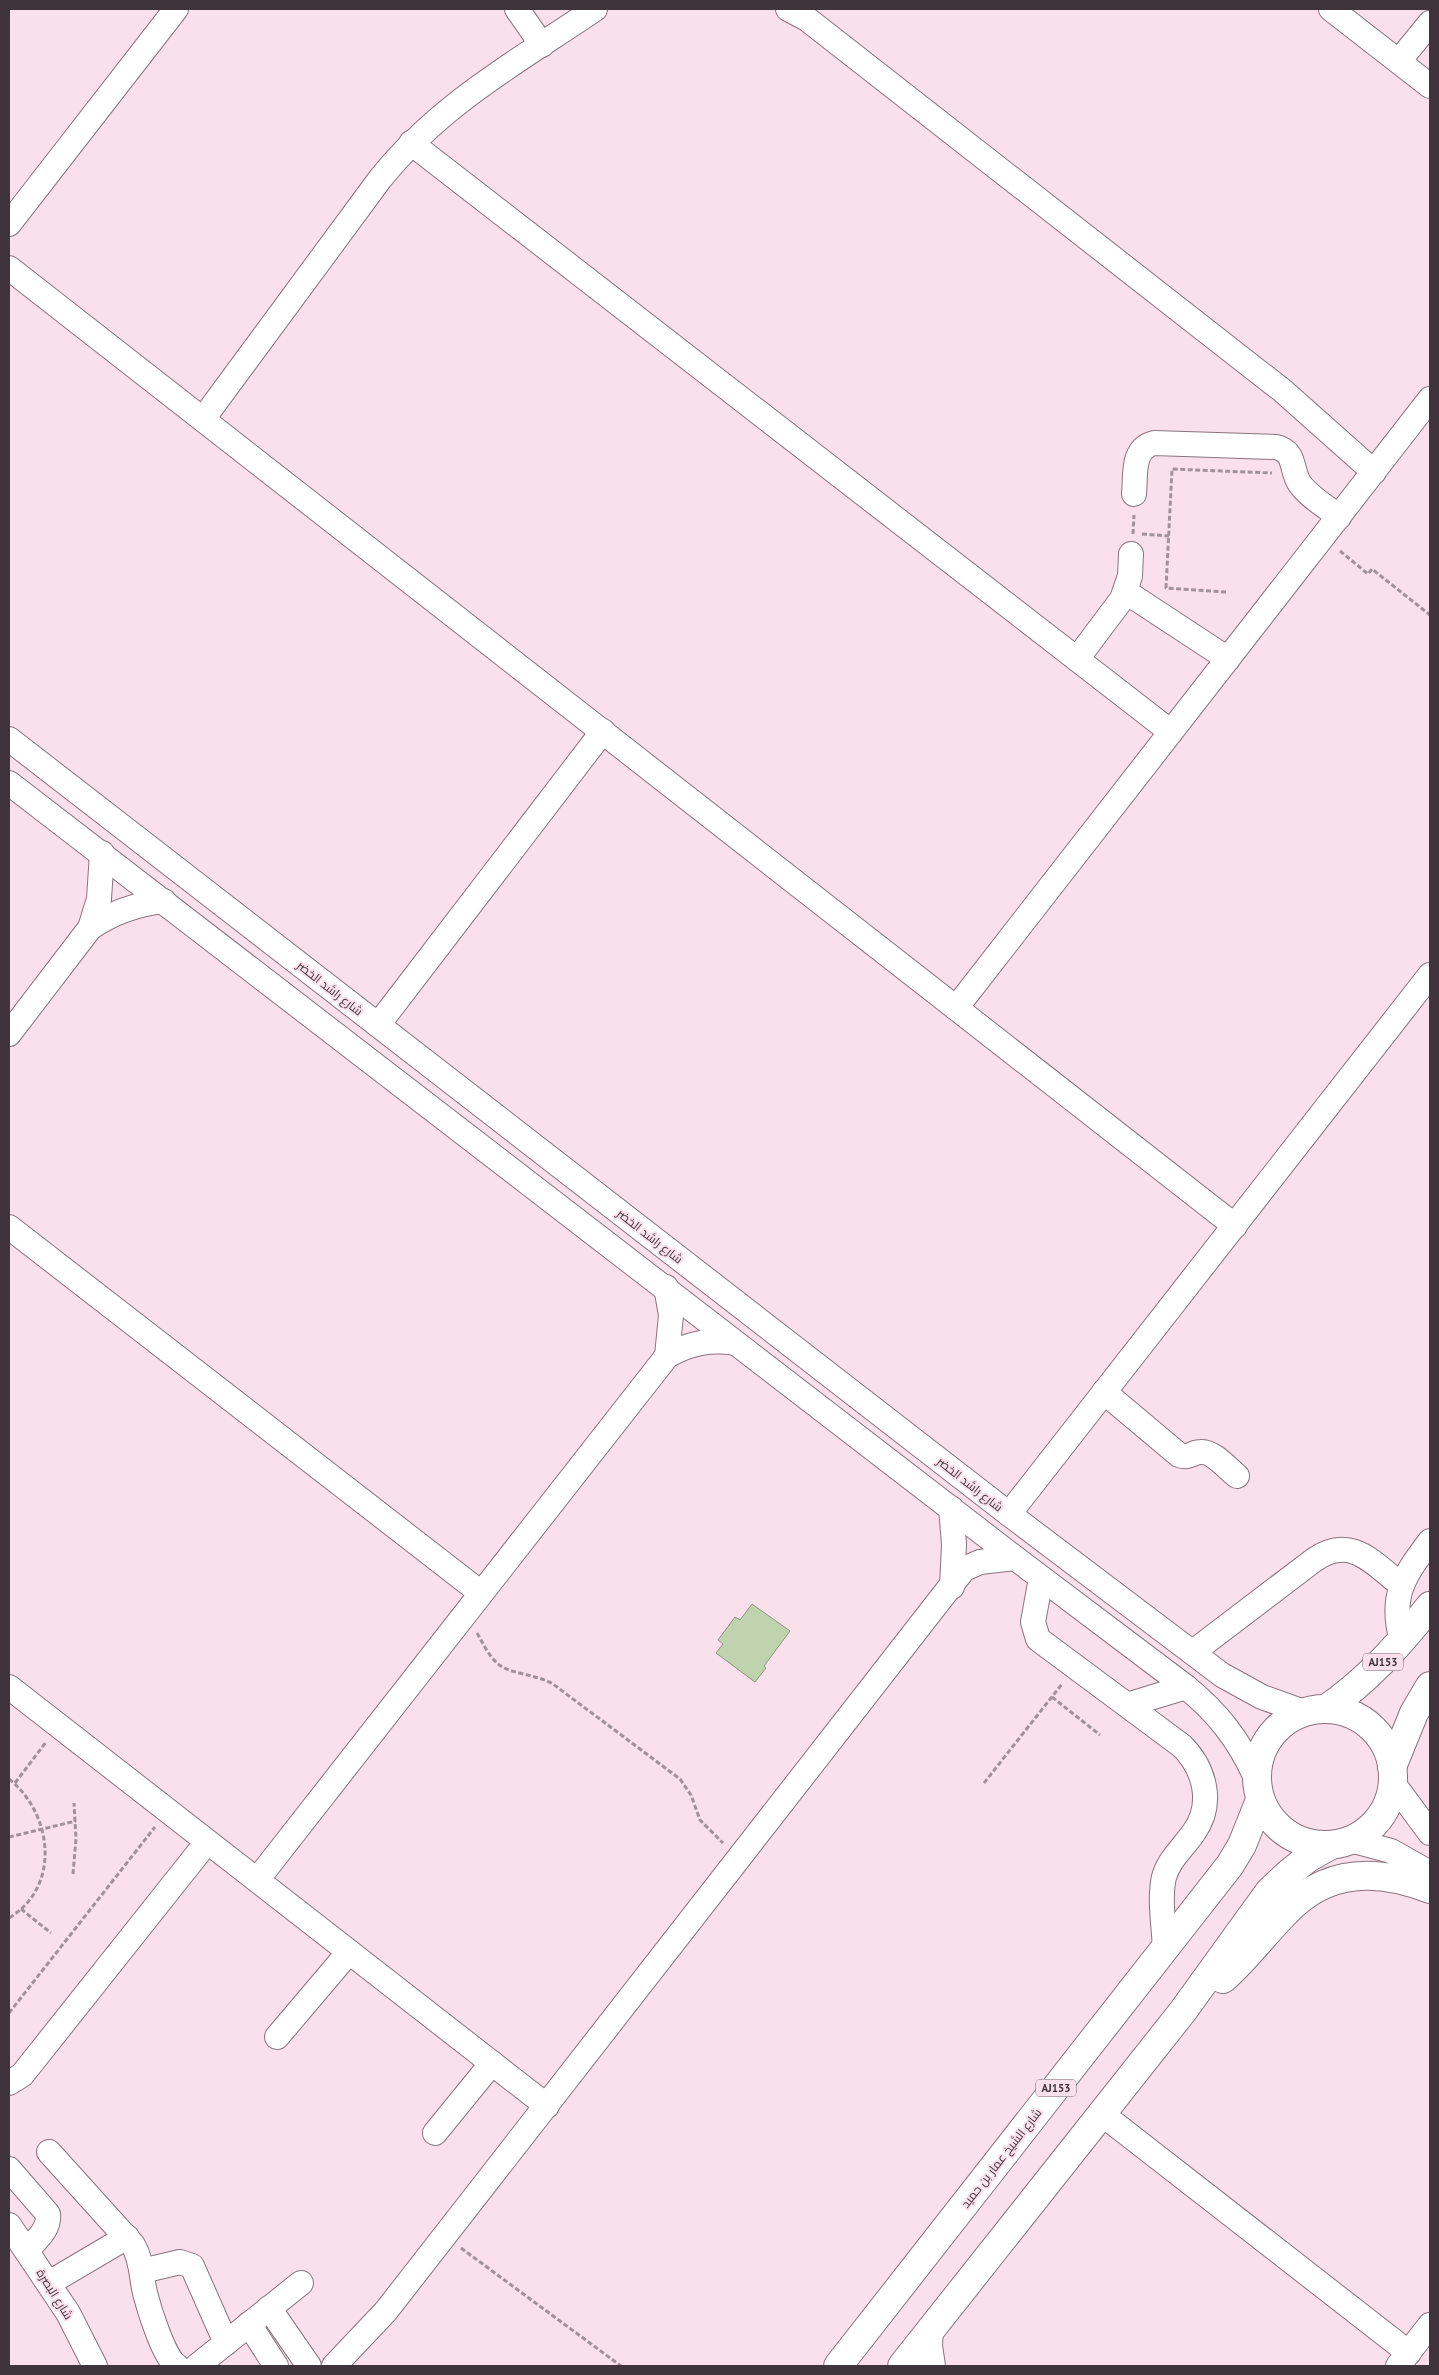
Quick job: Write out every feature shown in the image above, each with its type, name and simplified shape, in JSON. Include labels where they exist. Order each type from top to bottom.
[{"type":"main road","name":"AJ153","points":[[1315,1710],[1370,1675],[1402,1641],[1430,1606]]},
{"type":"main road","points":[[902,2366],[1183,2011],[1270,1892],[1308,1858],[1366,1831],[1380,1818],[1389,1801],[1393,1775],[1414,1713],[1430,1686]]},
{"type":"main road","points":[[1340,1843],[1308,1843],[1288,1835],[1271,1820],[1258,1789],[1259,1756],[1269,1737],[1284,1722],[1315,1710],[1350,1713],[1370,1726],[1385,1744],[1393,1775]]},
{"type":"main road","name":"شارع الشيخ عمار بن حميد","points":[[838,2366],[1230,1865],[1249,1830],[1258,1789]]},
{"type":"main road","points":[[1183,2011],[1229,1974],[1287,1910],[1323,1884],[1344,1878],[1366,1875],[1388,1876],[1430,1889]]},
{"type":"street","points":[[9,224],[176,9]]},
{"type":"street","points":[[517,9],[542,45]]},
{"type":"street","points":[[203,419],[380,179],[411,143],[461,99],[595,9]]},
{"type":"street","points":[[1331,9],[1430,86]]},
{"type":"street","points":[[797,12],[1283,391],[1309,404],[1379,464]]},
{"type":"street","points":[[1405,66],[1430,23]]},
{"type":"street","points":[[1405,66],[1430,44]]},
{"type":"street","points":[[411,143],[1171,732]]},
{"type":"street","points":[[9,268],[1235,1226]]},
{"type":"street","points":[[956,1008],[1430,399]]},
{"type":"street","points":[[1134,494],[1138,453],[1142,448],[1154,443],[1282,449],[1292,458],[1295,474],[1303,487],[1339,517]]},
{"type":"street","points":[[1077,659],[1118,606],[1126,592],[1130,576],[1132,544]]},
{"type":"street","points":[[1126,592],[1228,660]]},
{"type":"street","points":[[378,1025],[603,732]]},
{"type":"street","name":"شارع راشد الخضر","points":[[9,739],[1009,1514],[1193,1652],[1242,1688],[1315,1710]]},
{"type":"street","points":[[9,783],[666,1287],[735,1343],[1186,1687],[1210,1707],[1237,1740],[1258,1789]]},
{"type":"street","points":[[90,928],[99,899],[102,854]]},
{"type":"street","points":[[9,1034],[90,928],[103,919],[132,906],[164,901]]},
{"type":"street","points":[[1009,1514],[1430,975]]},
{"type":"street","points":[[9,1227],[482,1593]]},
{"type":"street","points":[[666,1287],[671,1315],[666,1356]]},
{"type":"street","points":[[257,1880],[666,1356],[679,1348],[707,1341],[735,1343]]},
{"type":"street","points":[[1104,1392],[1179,1455],[1186,1457],[1205,1452],[1237,1476]]},
{"type":"street","points":[[951,1508],[954,1544],[952,1587]]},
{"type":"street","points":[[1402,1641],[1396,1613],[1401,1585],[1408,1571],[1430,1541]]},
{"type":"street","points":[[1193,1652],[1314,1560],[1331,1550],[1346,1550],[1361,1554],[1401,1585]]},
{"type":"street","points":[[334,2366],[386,2311],[952,1587],[964,1569],[980,1562],[1015,1558]]},
{"type":"street","points":[[1041,1578],[1034,1622],[1036,1633],[1043,1644],[1182,1746],[1191,1755],[1203,1778],[1205,1791],[1201,1818],[1195,1831],[1172,1860],[1165,1875],[1162,1890],[1165,1949]]},
{"type":"street","points":[[1127,1705],[1186,1687]]},
{"type":"street","points":[[9,1688],[547,2106]]},
{"type":"street","points":[[1393,1775],[1430,1833]]},
{"type":"street","points":[[9,2083],[22,2075],[207,1842]]},
{"type":"street","points":[[1340,1843],[1392,1851],[1430,1873]]},
{"type":"street","points":[[277,2037],[349,1952]]},
{"type":"street","points":[[435,2133],[492,2063]]},
{"type":"street","points":[[1102,2114],[1418,2345]]},
{"type":"street","points":[[49,2152],[127,2237],[137,2253],[148,2304],[169,2358],[177,2366]]},
{"type":"street","points":[[9,2169],[48,2214],[48,2224],[27,2250]]},
{"type":"street","name":"شارع البصرة","points":[[9,2225],[49,2283],[85,2344],[95,2366]]},
{"type":"street","points":[[49,2283],[127,2237]]},
{"type":"street","points":[[142,2271],[180,2262],[192,2266],[226,2343]]},
{"type":"street","points":[[197,2366],[301,2283]]},
{"type":"street","points":[[269,2308],[309,2366]]},
{"type":"street","points":[[249,2324],[276,2366]]},
{"type":"street","points":[[931,2328],[930,2346],[933,2366]]},
{"type":"path","points":[[1226,592],[1166,588],[1172,469],[1295,474]]},
{"type":"path","points":[[1134,494],[1132,544],[1169,536]]},
{"type":"path","points":[[1322,538],[1368,574],[1372,568],[1430,615]]},
{"type":"path","points":[[466,1613],[497,1664],[504,1668],[538,1677],[553,1684],[680,1779],[691,1795],[700,1820],[739,1859]]},
{"type":"path","points":[[984,1783],[1075,1668]]},
{"type":"path","points":[[1052,1697],[1100,1735]]},
{"type":"path","points":[[14,1783],[59,1726]]},
{"type":"path","points":[[9,1779],[33,1805],[43,1829],[45,1854],[41,1877],[31,1897],[21,1909],[9,1918]]},
{"type":"path","points":[[73,1874],[76,1821],[74,1803]]},
{"type":"path","points":[[9,2013],[167,1810]]},
{"type":"path","points":[[9,1837],[76,1821]]},
{"type":"path","points":[[21,1909],[51,1933]]},
{"type":"path","points":[[445,2236],[621,2366]]},
{"type":"building","points":[[752,1604],[790,1631],[764,1666],[766,1668],[755,1682],[716,1653],[723,1644],[718,1640],[735,1617],[740,1620]]}]
